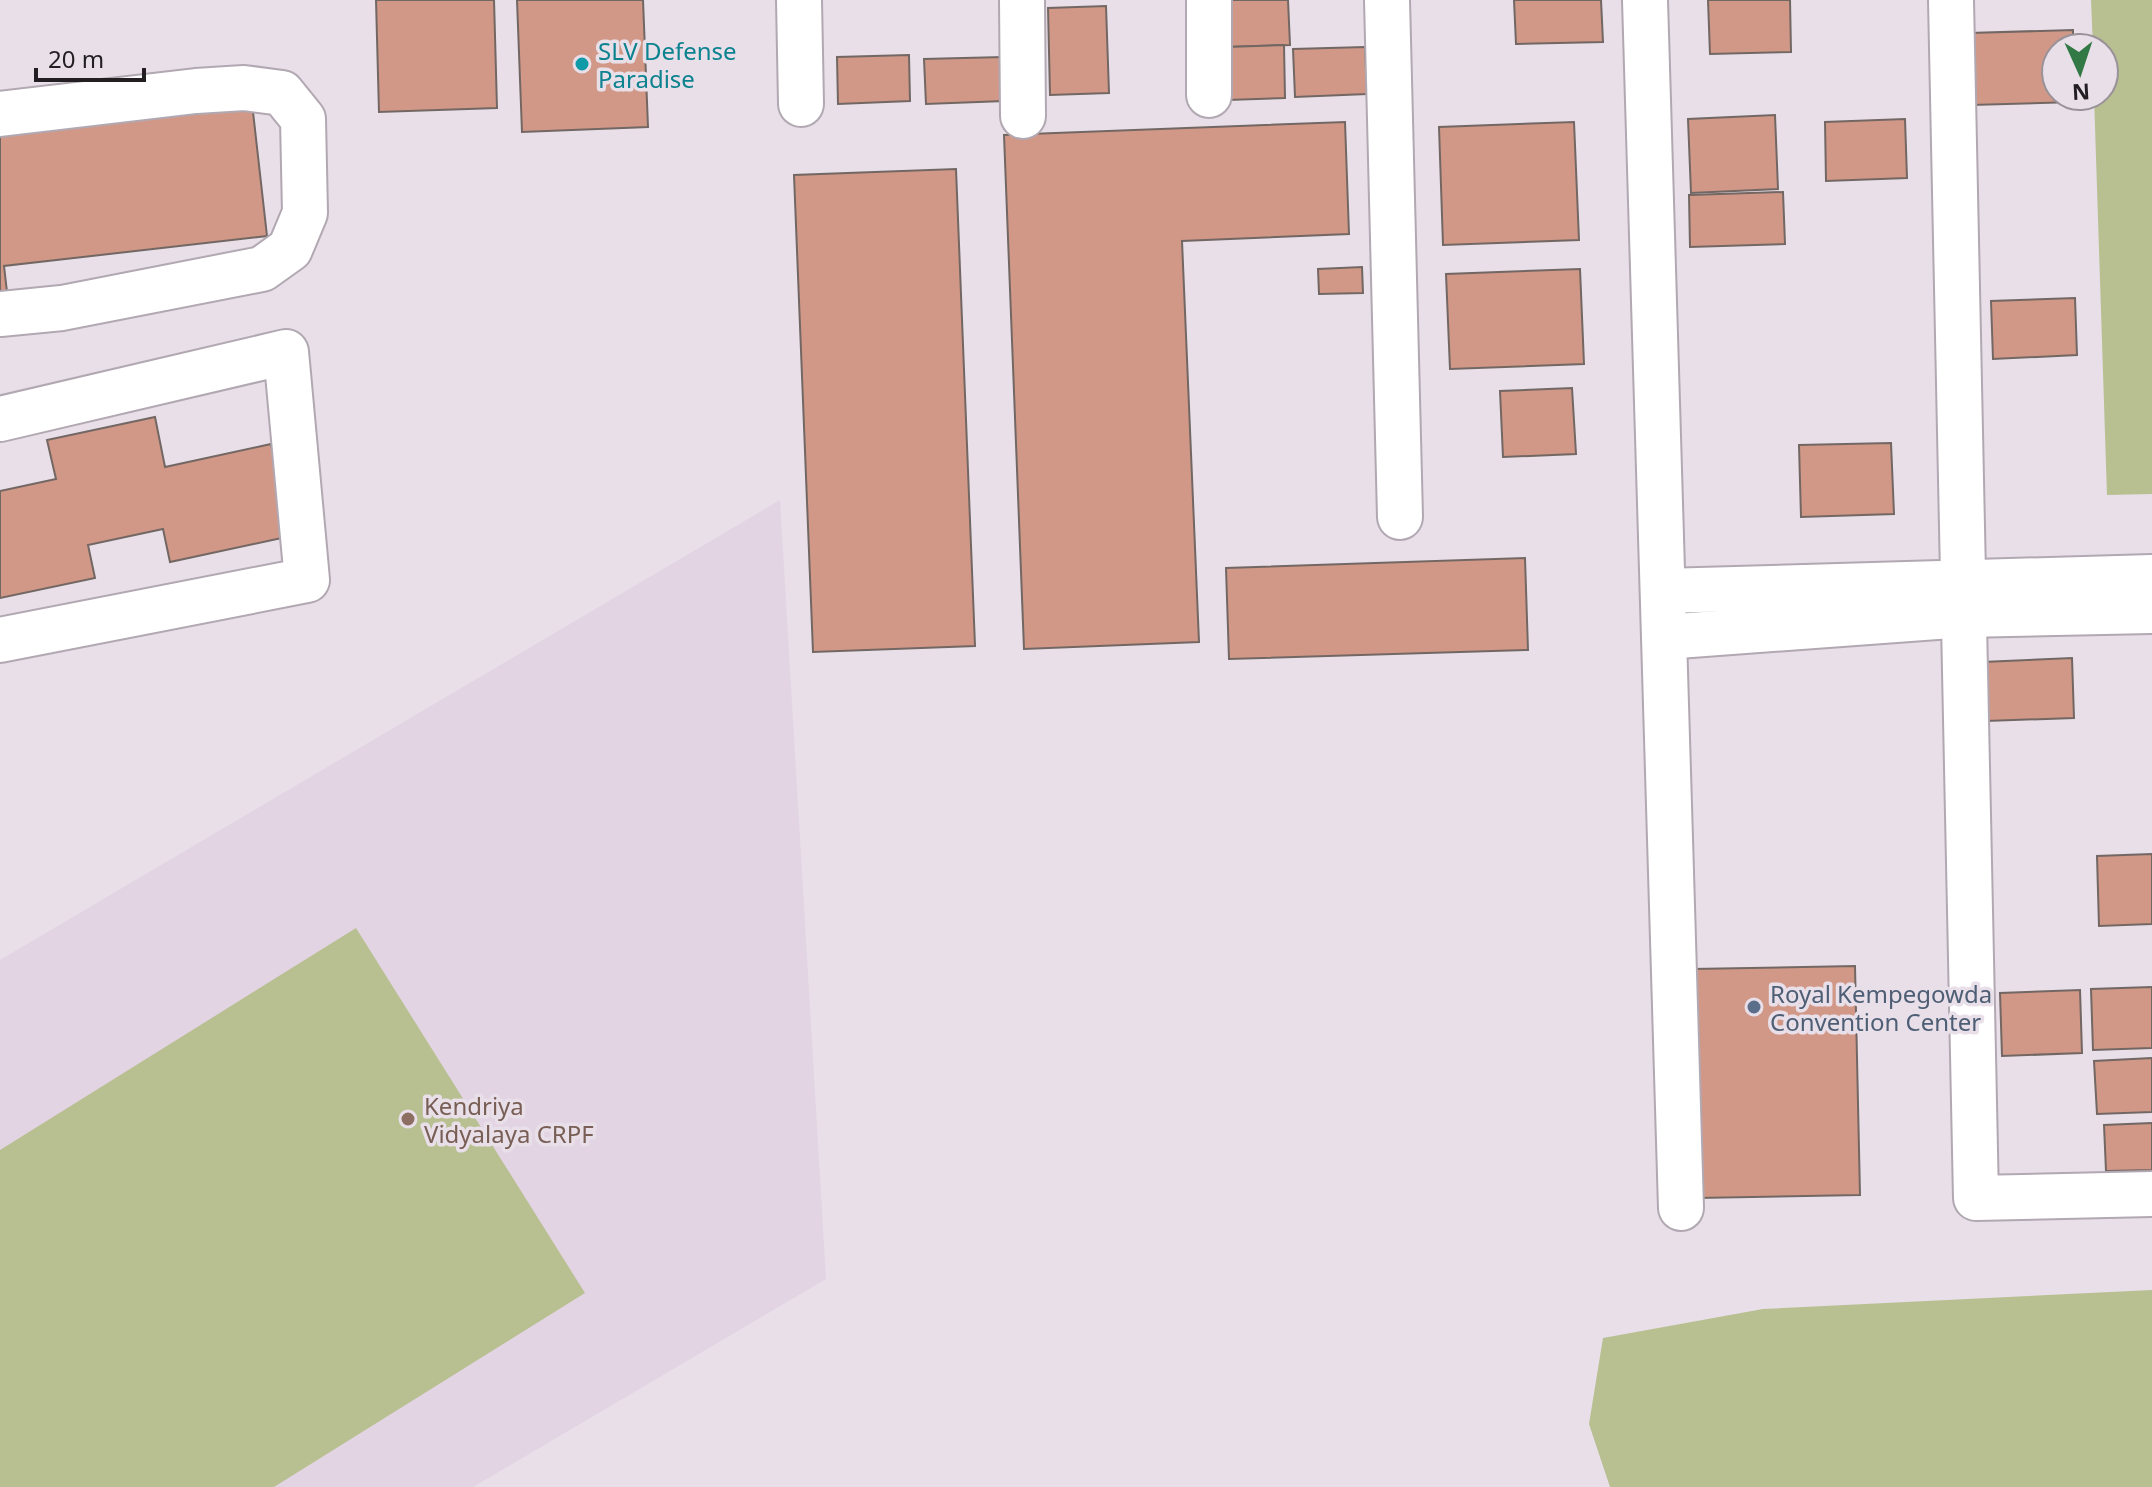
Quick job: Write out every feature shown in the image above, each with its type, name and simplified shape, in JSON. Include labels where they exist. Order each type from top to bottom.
[{"type":"street","points":[[799,0],[801,104]]},
{"type":"street","points":[[1022,0],[1023,116]]},
{"type":"street","points":[[1209,0],[1209,95]]},
{"type":"street","points":[[1387,0],[1400,517]]},
{"type":"street","points":[[1645,0],[1681,1208]]},
{"type":"street","points":[[1951,0],[1976,1198],[2152,1194]]},
{"type":"street","points":[[0,114],[196,91],[244,88],[282,93],[303,119],[305,213],[290,249],[262,269],[62,308],[0,314]]},
{"type":"street","points":[[0,419],[286,352],[307,580],[0,640]]},
{"type":"street","points":[[1664,637],[2152,577]]},
{"type":"street","points":[[1663,591],[1963,598],[2152,611]]},
{"type":"shaded area","name":"Kendriya Vidyalaya CRPF","points":[[780,500],[826,1279],[473,1487],[0,1487],[0,960]]},
{"type":"green space","points":[[2091,0],[2152,0],[2152,494],[2107,495],[2095,112],[2120,112],[2120,32],[2092,32]]},
{"type":"green space","points":[[356,928],[585,1293],[274,1487],[0,1487],[0,1150]]},
{"type":"green space","points":[[2152,1290],[2152,1487],[1610,1487],[1589,1424],[1603,1338],[1763,1309]]},
{"type":"building","points":[[376,0],[494,0],[497,108],[379,112]]},
{"type":"building","name":"SLV Defense Paradise","points":[[517,0],[643,0],[648,127],[522,132]]},
{"type":"building","points":[[1224,0],[1288,0],[1290,45],[1226,47]]},
{"type":"building","points":[[1514,0],[1601,0],[1603,42],[1516,44]]},
{"type":"building","points":[[1708,0],[1790,0],[1791,52],[1710,54]]},
{"type":"building","points":[[1106,6],[1109,93],[1050,95],[1048,8]]},
{"type":"building","points":[[2073,30],[2040,32],[2040,103],[1971,105],[1969,33]]},
{"type":"building","points":[[1284,45],[1285,98],[1228,100],[1226,47]]},
{"type":"building","points":[[1365,47],[1367,94],[1295,97],[1293,49]]},
{"type":"building","points":[[909,55],[910,101],[838,104],[837,57]]},
{"type":"building","points":[[1003,57],[1004,101],[926,104],[924,59]]},
{"type":"building","points":[[252,103],[267,236],[4,266],[7,292],[0,293],[0,131]]},
{"type":"building","points":[[1775,115],[1778,189],[1691,193],[1688,119]]},
{"type":"building","points":[[1905,119],[1907,178],[1826,181],[1825,122]]},
{"type":"building","points":[[1345,122],[1349,234],[1182,241],[1199,642],[1024,649],[1004,135]]},
{"type":"building","points":[[1574,122],[1579,240],[1443,245],[1439,127]]},
{"type":"building","points":[[956,169],[975,646],[813,652],[794,175]]},
{"type":"building","points":[[1783,192],[1785,244],[1690,247],[1689,195]]},
{"type":"building","points":[[1362,267],[1363,293],[1319,294],[1318,269]]},
{"type":"building","points":[[1580,269],[1584,364],[1450,369],[1446,274]]},
{"type":"building","points":[[2075,298],[2077,355],[1993,359],[1991,301]]},
{"type":"building","points":[[1572,388],[1576,454],[1503,457],[1500,391]]},
{"type":"building","points":[[155,417],[165,467],[271,444],[291,536],[170,562],[163,529],[88,545],[95,578],[0,598],[0,491],[56,479],[47,440]]},
{"type":"building","points":[[1891,443],[1894,514],[1801,517],[1799,445]]},
{"type":"building","points":[[1525,558],[1528,650],[1229,659],[1226,568]]},
{"type":"building","points":[[2072,658],[2074,718],[1986,721],[1983,662]]},
{"type":"building","points":[[2152,854],[2152,924],[2099,926],[2097,856]]},
{"type":"building","points":[[1855,966],[1860,1195],[1697,1198],[1692,969]]},
{"type":"building","points":[[2152,987],[2152,1048],[2093,1050],[2091,989]]},
{"type":"building","points":[[2080,990],[2082,1053],[2002,1056],[2000,993]]},
{"type":"building","points":[[2152,1058],[2152,1112],[2097,1114],[2094,1061]]},
{"type":"building","points":[[2152,1123],[2152,1170],[2106,1171],[2104,1125]]},
{"type":"place","name":"SLV Defense Paradise","points":[[582,64]]},
{"type":"place","name":"Royal Kempegowda Convention Center","points":[[1754,1007]]},
{"type":"place","name":"Kendriya Vidyalaya CRPF","points":[[408,1119]]}]
